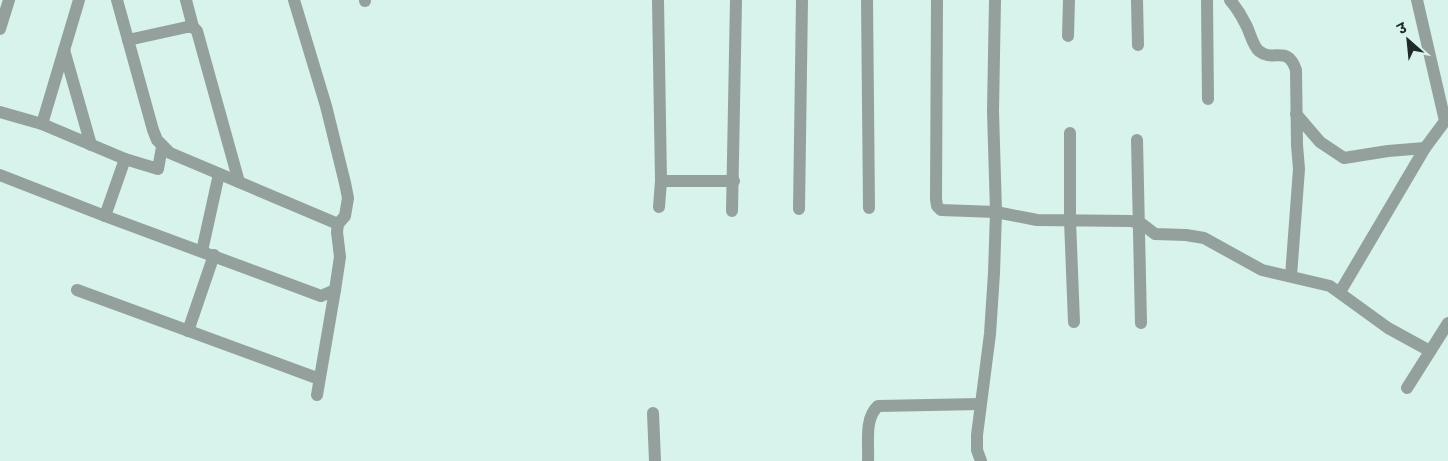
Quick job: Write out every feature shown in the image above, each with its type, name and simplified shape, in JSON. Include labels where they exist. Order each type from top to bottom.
[{"type":"street","points":[[0,29],[9,0]]},
{"type":"street","points":[[42,124],[79,0]]},
{"type":"street","points":[[117,0],[153,130],[162,146],[170,154],[338,224]]},
{"type":"street","points":[[186,0],[193,27],[199,36],[239,182]]},
{"type":"street","points":[[294,0],[326,106],[348,198],[345,216],[338,224],[340,257],[317,395]]},
{"type":"street","points":[[658,0],[662,181],[659,207]]},
{"type":"street","points":[[732,212],[736,0]]},
{"type":"street","points":[[799,209],[802,0]]},
{"type":"street","points":[[867,0],[869,208]]},
{"type":"street","points":[[937,0],[937,206],[941,210],[948,212],[996,212],[1037,220],[1138,222],[1155,234],[1186,235],[1204,238],[1262,270],[1330,286],[1388,328],[1430,351]]},
{"type":"street","points":[[981,461],[977,435],[990,334],[996,212],[993,111],[995,0]]},
{"type":"street","points":[[1068,36],[1069,0]]},
{"type":"street","points":[[1137,0],[1138,45]]},
{"type":"street","points":[[1207,0],[1208,99]]},
{"type":"street","points":[[1230,0],[1242,17],[1259,51],[1267,55],[1286,55],[1293,61],[1296,70],[1299,169],[1291,276]]},
{"type":"street","points":[[1340,292],[1425,148],[1445,121],[1417,0]]},
{"type":"street","points":[[128,40],[193,27]]},
{"type":"street","points":[[64,50],[90,144]]},
{"type":"street","points":[[0,112],[42,124],[125,159],[158,169],[162,146]]},
{"type":"street","points":[[1296,114],[1320,142],[1344,158],[1388,151],[1425,148]]},
{"type":"street","points":[[1070,133],[1070,220],[1074,322]]},
{"type":"street","points":[[1137,140],[1141,323]]},
{"type":"street","points":[[105,216],[125,159]]},
{"type":"street","points":[[188,331],[208,253],[219,174]]},
{"type":"street","points":[[0,175],[321,296],[335,290]]},
{"type":"street","points":[[662,181],[734,181]]},
{"type":"street","points":[[77,290],[314,377]]},
{"type":"street","points":[[1407,388],[1448,323]]},
{"type":"street","points":[[868,461],[869,419],[871,412],[878,406],[980,404]]},
{"type":"street","points":[[653,413],[655,461]]}]
